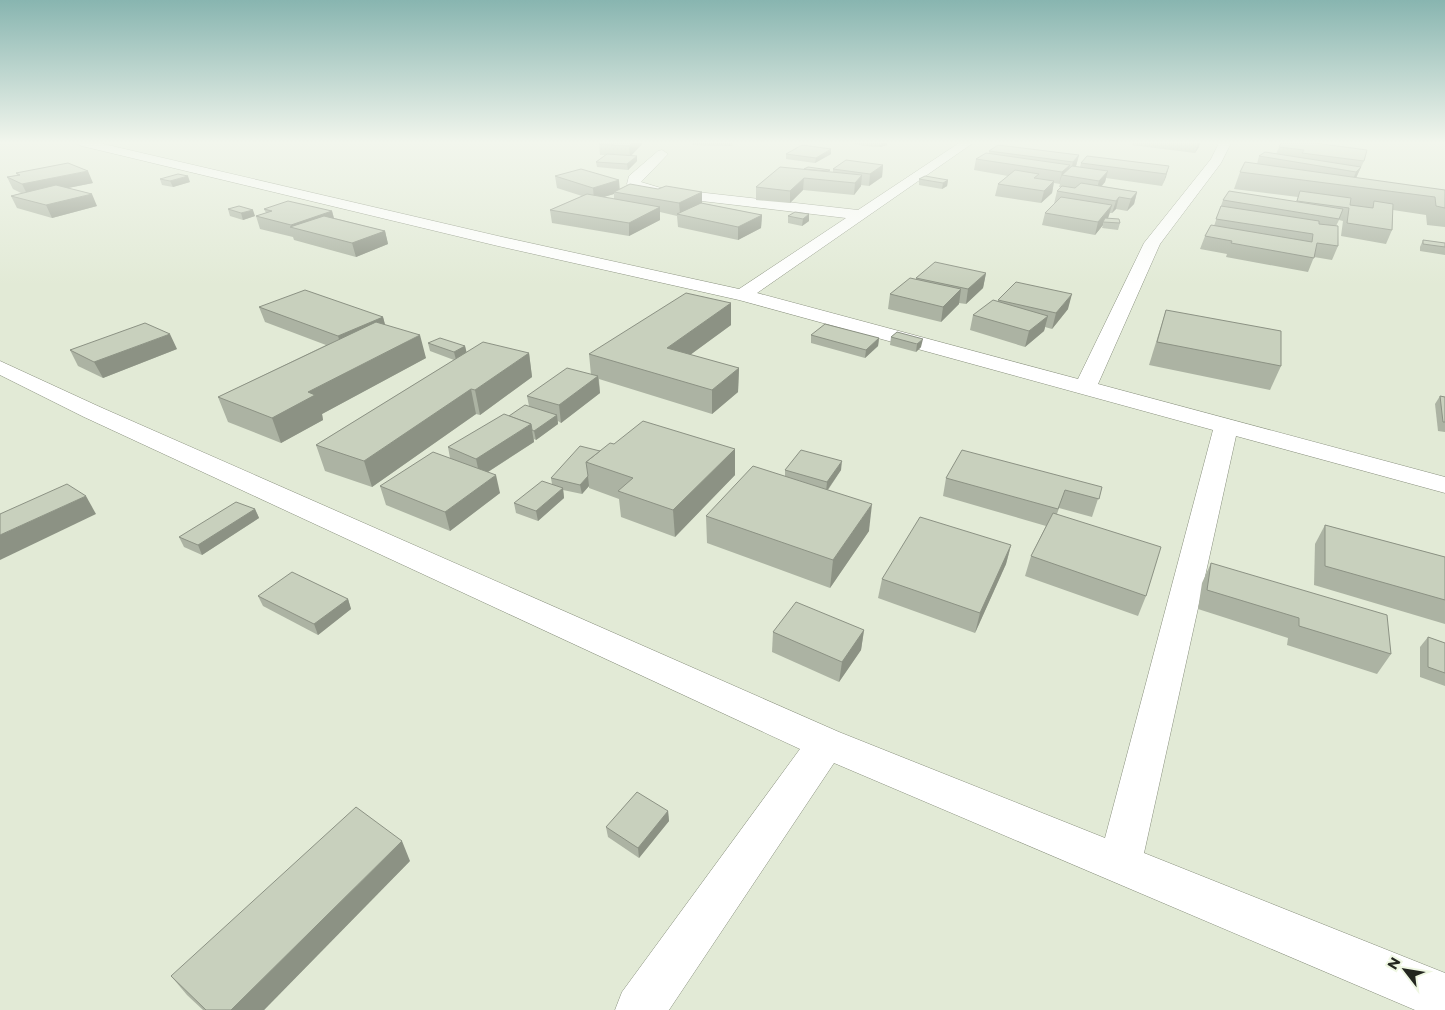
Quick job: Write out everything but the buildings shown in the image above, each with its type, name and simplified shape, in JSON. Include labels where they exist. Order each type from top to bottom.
[{"type":"street","points":[[282,190],[498,241],[742,295],[1445,485]]},
{"type":"street","points":[[653,190],[860,215]]},
{"type":"street","points":[[742,295],[897,190]]},
{"type":"street","points":[[1085,388],[1152,243],[1193,190]]},
{"type":"street","points":[[0,367],[101,416],[826,743],[1445,998]]},
{"type":"street","points":[[1120,864],[1226,426]]},
{"type":"street","points":[[640,1010],[826,743]]}]
